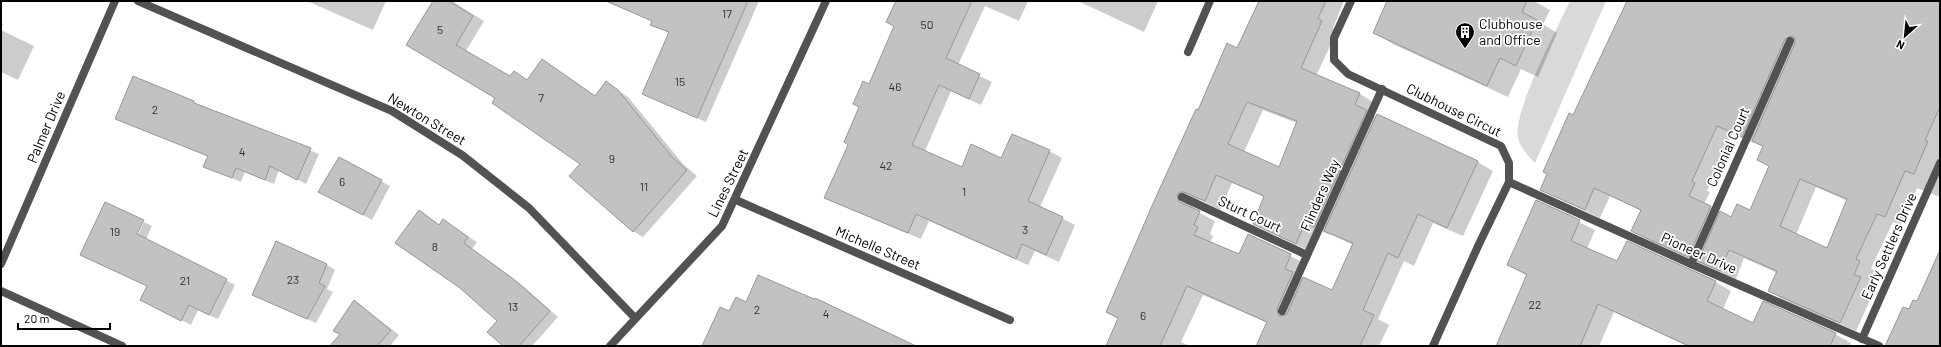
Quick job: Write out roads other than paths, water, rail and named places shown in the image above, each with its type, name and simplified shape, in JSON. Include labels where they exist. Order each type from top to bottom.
[{"type":"street","name":"Palmer Drive","points":[[1,264],[115,1]]},
{"type":"street","name":"Newton Street","points":[[138,1],[392,111],[462,155],[529,208],[635,318]]},
{"type":"street","name":"Lines Street","points":[[610,346],[722,226],[736,200],[826,1]]},
{"type":"street","points":[[1188,52],[1210,1]]},
{"type":"street","name":"Clubhouse Circut","points":[[1351,1],[1334,38],[1334,60],[1348,74],[1501,146],[1509,162],[1509,182],[1433,346]]},
{"type":"street","name":"Colonial Court","points":[[1690,264],[1790,41]]},
{"type":"street","name":"Flinders Way","points":[[1282,311],[1382,89]]},
{"type":"street","name":"Early Settlers Drive","points":[[1862,338],[1940,163]]},
{"type":"street","name":"Pioneer Drive","points":[[1509,182],[1690,264],[1879,346]]},
{"type":"street","name":"Sturt Court","points":[[1182,197],[1307,255]]},
{"type":"street","name":"Michelle Street","points":[[736,200],[1010,320]]},
{"type":"street","points":[[1,290],[122,346]]},
{"type":"place","name":"Clubhouse and Office","points":[[1465,49]]}]
